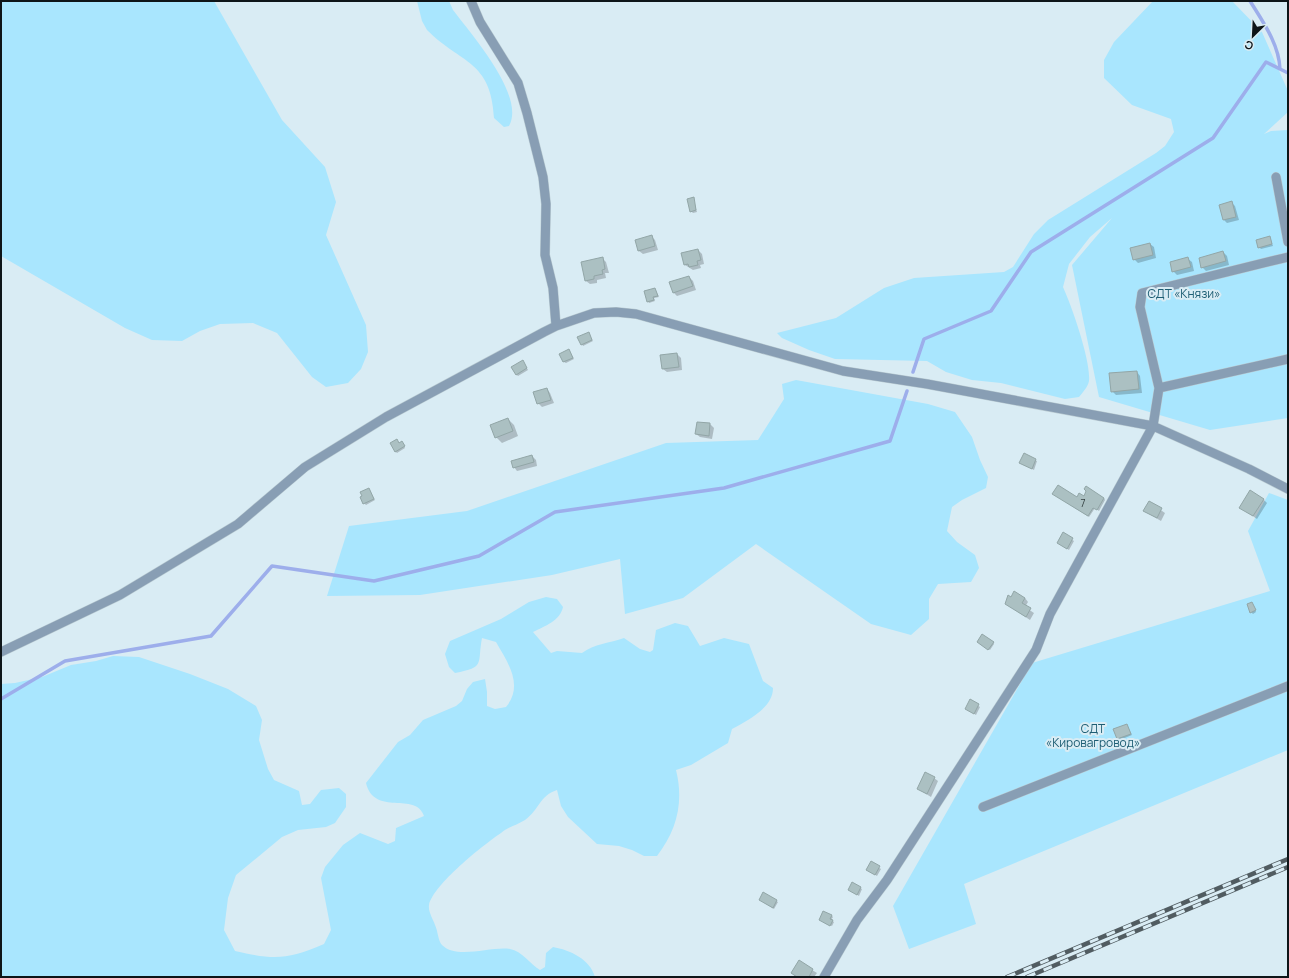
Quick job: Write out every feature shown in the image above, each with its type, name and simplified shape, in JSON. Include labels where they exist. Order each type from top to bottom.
[{"type":"street","points":[[471,1],[480,22],[518,83],[527,113],[543,177],[546,204],[545,255],[553,288],[556,326]]},
{"type":"street","points":[[1276,176],[1288,242]]},
{"type":"street","points":[[824,977],[857,920],[887,880],[1036,650],[1050,614],[1153,426],[1159,388],[1140,307],[1142,293],[1288,257]]},
{"type":"street","points":[[1,652],[120,595],[238,524],[305,467],[386,417],[556,326],[594,313],[616,312],[636,314],[843,371],[927,384],[1153,426],[1249,469],[1288,489]]},
{"type":"street","points":[[1159,388],[1288,359]]},
{"type":"street","points":[[983,807],[1288,686]]},
{"type":"green space","points":[[1,1],[214,1],[282,120],[325,167],[336,202],[326,235],[366,325],[368,352],[361,369],[348,383],[326,387],[312,377],[277,333],[253,323],[220,324],[200,331],[182,341],[152,340],[125,328],[1,256]]},
{"type":"green space","points":[[417,1],[449,1],[453,10],[483,49],[503,82],[510,99],[512,113],[509,126],[504,127],[494,118],[492,99],[487,85],[480,74],[472,65],[427,30],[422,21]]},
{"type":"green space","name":"СДТ «Князи»","points":[[1153,1],[1232,1],[1262,32],[1288,91],[1288,112],[1264,134],[1271,131],[1288,130],[1288,418],[1210,430],[1099,397],[1072,265],[1112,218],[1090,237],[1069,264],[1063,287],[1080,334],[1089,372],[1089,381],[1085,390],[1079,397],[1065,399],[1001,383],[972,380],[946,372],[927,361],[835,359],[809,350],[782,338],[777,333],[836,318],[884,288],[914,278],[1004,272],[1013,267],[1034,234],[1048,220],[1165,146],[1174,132],[1171,119],[1132,105],[1104,78],[1104,60],[1114,42]]},
{"type":"green space","points":[[796,380],[928,404],[955,412],[972,437],[988,477],[986,488],[962,500],[952,507],[947,531],[957,542],[975,555],[979,568],[971,582],[938,584],[929,599],[929,619],[911,635],[871,624],[756,544],[683,598],[625,614],[620,559],[552,575],[420,595],[327,596],[349,526],[467,511],[666,443],[758,440],[784,399],[782,384]]},
{"type":"green space","name":"СДТ «Кировагровод»","points":[[1269,493],[1288,500],[1288,750],[964,884],[976,924],[909,949],[893,906],[1032,663],[1270,591],[1248,531]]},
{"type":"green space","points":[[546,597],[557,599],[563,607],[559,616],[547,625],[533,632],[551,653],[557,651],[582,653],[597,646],[624,638],[640,649],[650,652],[653,650],[656,630],[675,623],[688,626],[700,646],[724,638],[749,644],[763,681],[773,688],[769,702],[758,713],[732,729],[728,743],[691,765],[676,770],[679,793],[677,815],[670,836],[657,856],[644,856],[619,846],[597,844],[568,817],[561,806],[557,790],[543,799],[534,812],[525,820],[504,831],[471,856],[439,887],[429,905],[430,913],[441,943],[448,949],[456,952],[474,952],[510,949],[518,952],[540,970],[545,967],[546,953],[553,947],[566,950],[584,960],[589,965],[595,977],[1,977],[1,684],[15,683],[42,677],[71,665],[96,661],[113,656],[139,657],[190,674],[228,689],[256,706],[262,720],[259,740],[268,769],[274,780],[299,791],[302,805],[310,804],[321,790],[339,788],[346,794],[346,807],[335,823],[326,827],[298,830],[282,837],[236,875],[228,898],[224,930],[235,951],[271,957],[290,956],[324,944],[331,930],[321,878],[325,867],[343,845],[360,833],[388,844],[395,841],[396,828],[424,816],[420,809],[413,805],[386,802],[377,799],[370,793],[366,783],[398,742],[410,735],[423,720],[456,706],[462,701],[467,689],[473,682],[485,679],[487,706],[495,709],[506,707],[511,699],[514,691],[512,674],[496,642],[482,638],[479,659],[476,666],[472,669],[455,673],[449,667],[445,654],[450,641],[501,619],[529,602]]},
{"type":"building","points":[[694,197],[696,210],[690,212],[687,199]]},
{"type":"building","points":[[1232,201],[1236,217],[1223,220],[1219,205]]},
{"type":"building","points":[[652,235],[655,246],[638,251],[635,240]]},
{"type":"building","points":[[1270,236],[1272,244],[1258,248],[1256,240]]},
{"type":"building","points":[[1150,243],[1153,255],[1133,260],[1130,248]]},
{"type":"building","points":[[698,249],[701,260],[697,261],[698,265],[689,267],[688,264],[684,265],[681,253]]},
{"type":"building","points":[[1223,251],[1226,261],[1201,268],[1199,258]]},
{"type":"building","points":[[603,257],[605,269],[602,270],[603,274],[594,276],[594,279],[585,281],[581,262]]},
{"type":"building","points":[[1188,257],[1191,267],[1172,272],[1170,262]]},
{"type":"building","points":[[689,276],[693,286],[673,293],[669,282]]},
{"type":"building","points":[[655,288],[658,296],[653,297],[654,300],[647,302],[644,291]]},
{"type":"building","points":[[589,332],[592,340],[581,345],[577,337]]},
{"type":"building","points":[[569,349],[573,358],[563,362],[559,354]]},
{"type":"building","points":[[677,353],[679,367],[662,369],[660,355]]},
{"type":"building","points":[[523,360],[527,368],[516,375],[511,367]]},
{"type":"building","points":[[1137,371],[1139,389],[1111,392],[1109,373]]},
{"type":"building","points":[[547,388],[551,400],[537,404],[533,392]]},
{"type":"building","points":[[508,418],[513,431],[495,438],[490,425]]},
{"type":"building","points":[[697,422],[710,423],[709,436],[695,434]]},
{"type":"building","points":[[397,439],[399,443],[402,441],[405,446],[395,452],[390,443]]},
{"type":"building","points":[[1024,453],[1036,459],[1032,469],[1019,463]]},
{"type":"building","points":[[532,455],[534,462],[513,468],[511,461]]},
{"type":"building","points":[[1058,485],[1077,497],[1079,493],[1084,496],[1086,491],[1084,489],[1086,486],[1104,498],[1097,510],[1093,508],[1088,516],[1052,494]]},
{"type":"building","points":[[369,488],[374,499],[363,504],[360,497],[362,496],[360,492]]},
{"type":"building","points":[[1250,490],[1264,499],[1253,516],[1239,508]]},
{"type":"building","points":[[1149,501],[1162,508],[1157,518],[1143,511]]},
{"type":"building","points":[[1063,532],[1073,538],[1067,549],[1057,543]]},
{"type":"building","points":[[1014,591],[1025,598],[1022,603],[1031,608],[1026,617],[1005,604],[1008,595],[1011,597]]},
{"type":"building","points":[[1252,602],[1256,610],[1250,613],[1247,604]]},
{"type":"building","points":[[982,634],[994,642],[988,650],[977,642]]},
{"type":"building","points":[[970,699],[979,704],[974,714],[965,709]]},
{"type":"building","points":[[1127,724],[1131,734],[1117,739],[1113,729]]},
{"type":"building","points":[[925,772],[935,777],[927,794],[917,789]]},
{"type":"building","points":[[871,861],[880,866],[875,875],[866,870]]},
{"type":"building","points":[[852,882],[861,887],[857,895],[848,890]]},
{"type":"building","points":[[763,892],[777,900],[773,908],[759,900]]},
{"type":"building","points":[[823,911],[832,915],[830,919],[833,920],[830,926],[819,920]]},
{"type":"building","points":[[799,960],[813,969],[809,977],[797,977],[791,973]]},
{"type":"waterway","points":[[1250,1],[1265,25],[1277,51],[1280,69]]},
{"type":"waterway","points":[[913,372],[924,339],[991,311],[1031,252],[1213,138],[1266,62],[1288,73]]},
{"type":"waterway","points":[[1,699],[65,661],[211,636],[272,566],[374,581],[479,556],[555,512],[724,488],[890,441],[907,391]]},
{"type":"railway","points":[[1007,977],[1288,859]]},
{"type":"railway","points":[[1027,977],[1288,867]]}]
